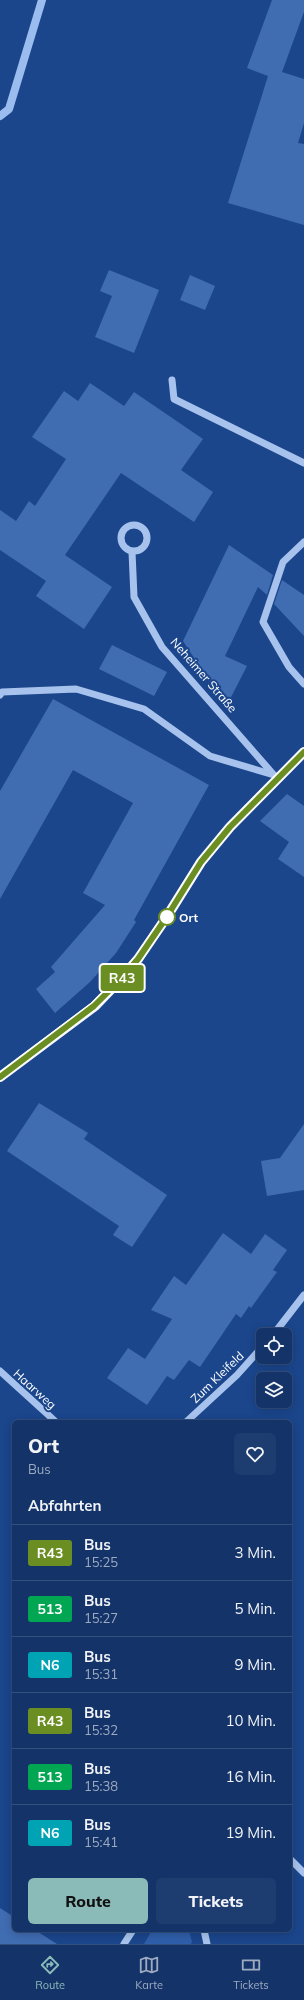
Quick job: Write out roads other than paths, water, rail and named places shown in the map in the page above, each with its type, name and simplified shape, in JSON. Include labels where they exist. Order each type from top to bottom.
[{"type":"main road","points":[[0,1077],[94,1006],[118,982],[138,959],[201,862],[276,776],[304,752]]},
{"type":"street","points":[[172,380],[174,399],[304,463]]},
{"type":"street","points":[[304,542],[284,562],[263,622],[289,667],[304,684]]},
{"type":"street","name":"Neheimer Straße","points":[[132,552],[134,597],[162,648],[276,776]]},
{"type":"street","points":[[0,695],[2,692],[76,689],[144,709],[210,756],[276,776]]},
{"type":"street","points":[[278,1328],[304,1295]]},
{"type":"street","name":"Zum Kleifeld","points":[[188,1420],[237,1375],[256,1354]]},
{"type":"street","name":"Haarweg","points":[[0,1371],[54,1420]]},
{"type":"street","points":[[292,1861],[304,1873]]},
{"type":"street","points":[[124,1944],[132,1932]]},
{"type":"street","points":[[204,1932],[207,1944]]},
{"type":"waterway","points":[[0,116],[9,109],[42,0]]},
{"type":"place","name":"Ort","points":[[167,917]]}]
